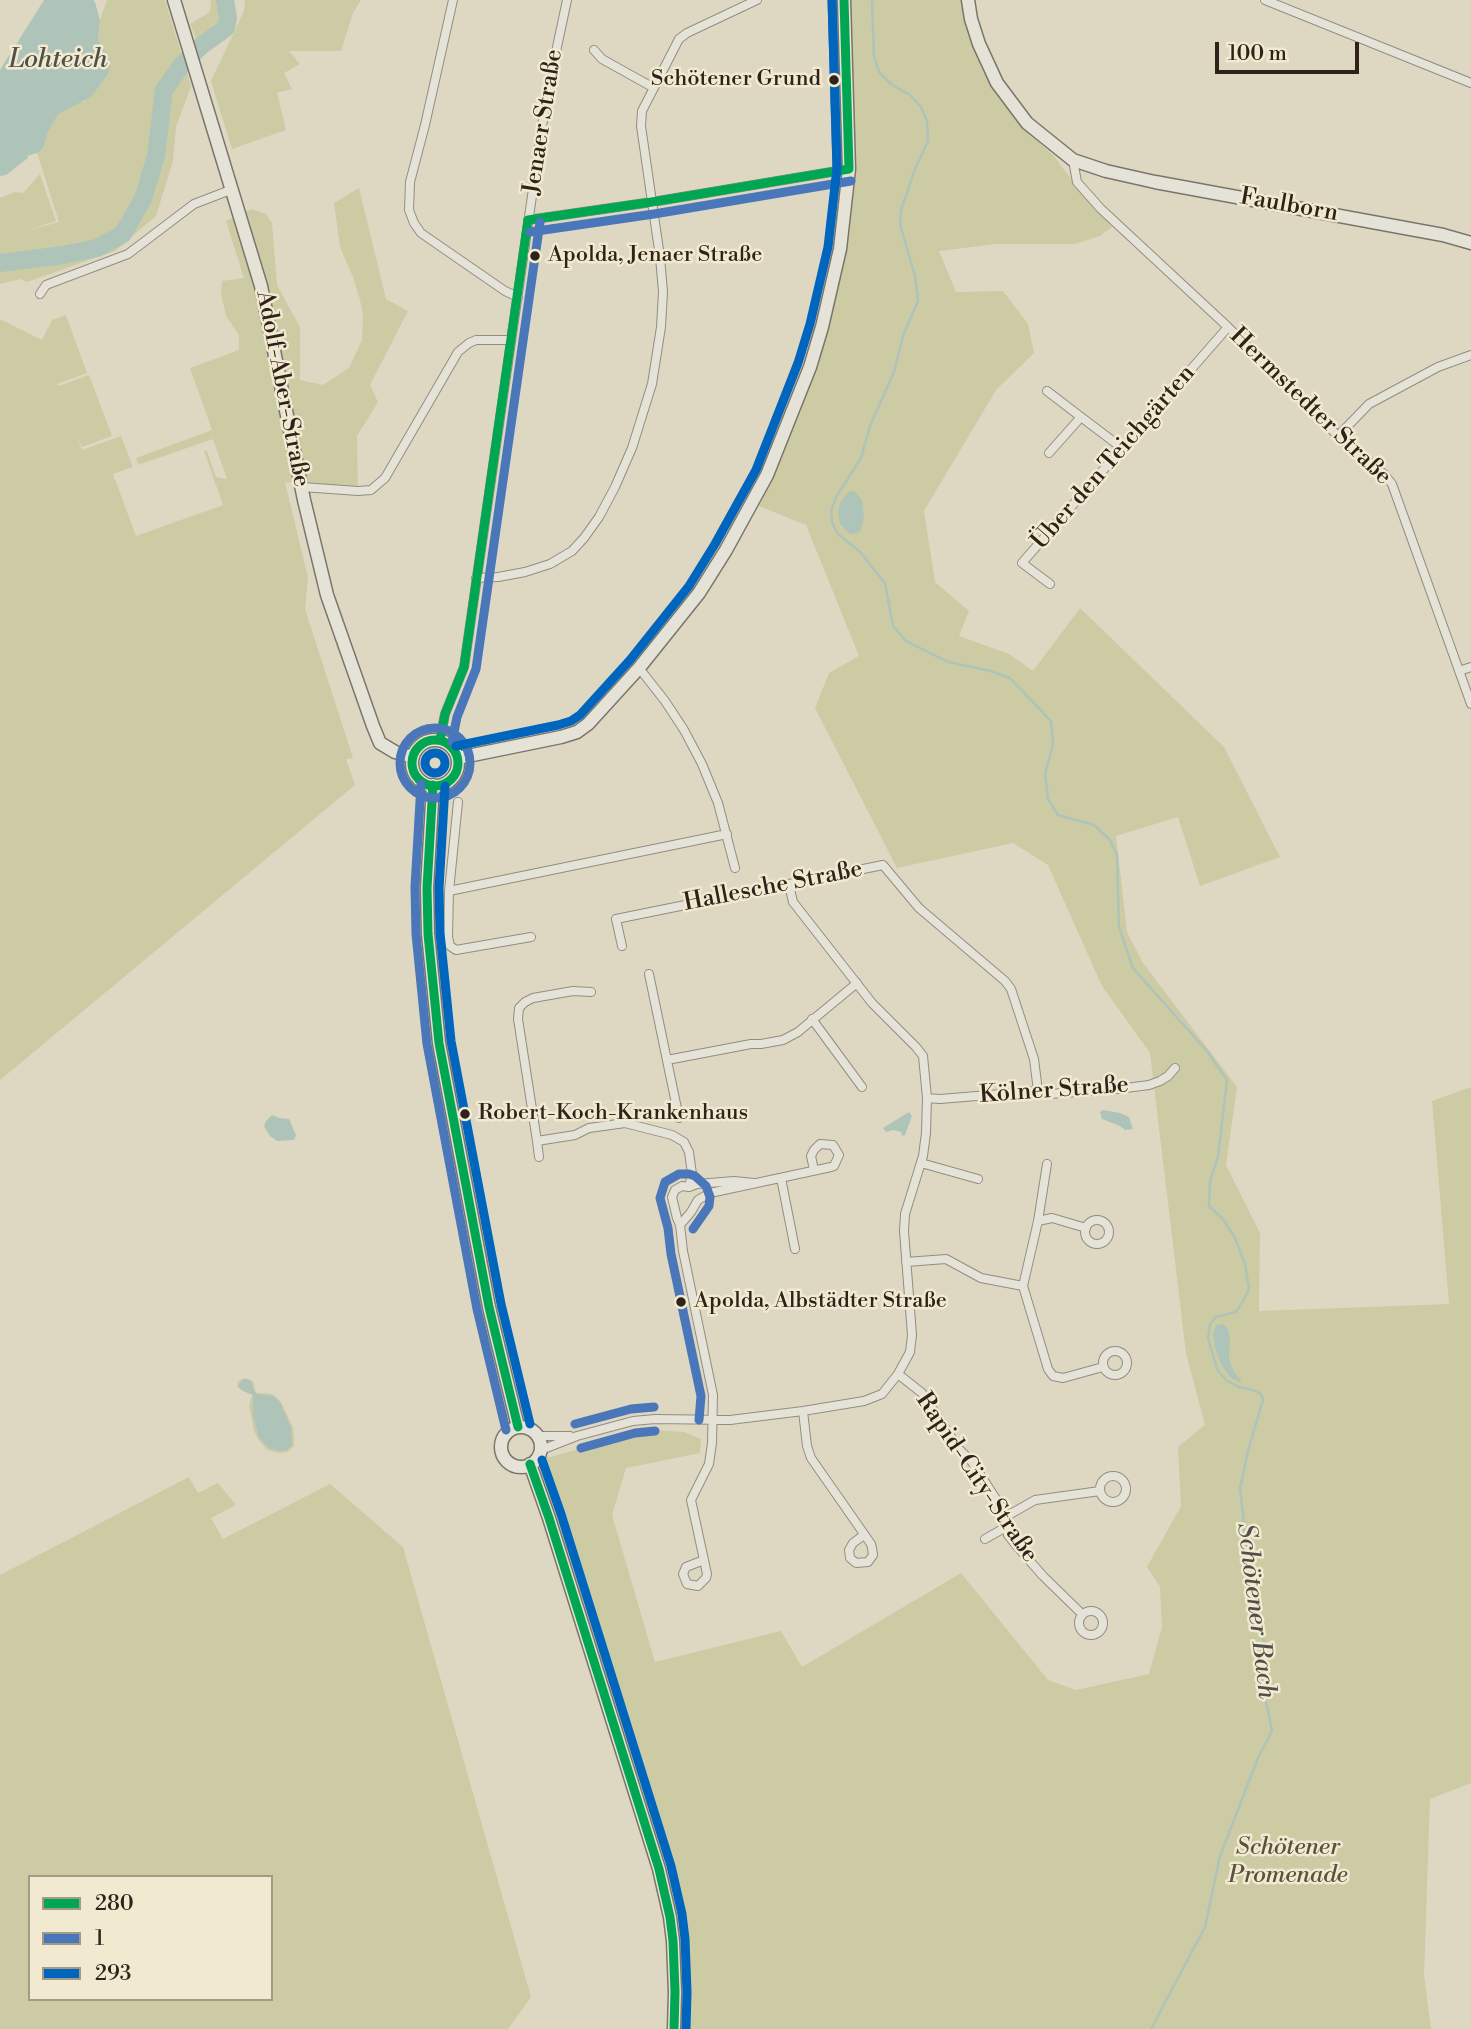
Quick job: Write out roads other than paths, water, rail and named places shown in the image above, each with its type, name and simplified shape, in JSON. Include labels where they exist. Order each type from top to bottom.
[{"type":"main road","name":"Adolf-Aber-Straße","points":[[174,0],[261,286],[327,595],[380,743],[395,752],[413,757]]},
{"type":"main road","points":[[458,758],[578,732],[588,724],[639,668],[699,593],[767,475],[810,367],[840,249],[849,169],[844,0]]},
{"type":"main road","name":"Hermstedter Straße","points":[[968,0],[979,44],[997,83],[1027,123],[1073,160],[1106,172]]},
{"type":"main road","name":"Faulborn","points":[[1106,172],[1443,234],[1471,243]]},
{"type":"main road","points":[[440,740],[452,747],[458,758],[458,766],[447,783],[433,785],[416,775],[412,763],[420,745],[426,741],[440,740]]},
{"type":"main road","points":[[433,785],[428,867],[428,934],[439,1043],[489,1307],[517,1427]]},
{"type":"main road","points":[[517,1427],[530,1429],[538,1436],[541,1450],[530,1464],[514,1465],[506,1459],[503,1454],[503,1440],[508,1432],[517,1427]]},
{"type":"main road","points":[[530,1464],[659,1869],[670,1917],[675,1992],[674,2029]]},
{"type":"street","points":[[453,0],[410,183],[409,210],[421,233],[505,291],[518,297]]},
{"type":"street","name":"Jenaer Straße","points":[[440,740],[443,721],[464,667],[546,99],[567,0]]},
{"type":"street","points":[[476,578],[525,572],[550,564],[572,551],[599,517],[615,487],[632,448],[652,384],[661,327],[663,292],[660,257],[640,118],[679,39],[757,0]]},
{"type":"street","points":[[1265,0],[1471,83]]},
{"type":"street","points":[[594,50],[602,59],[654,88]]},
{"type":"street","name":"Hermstedter Straße","points":[[1073,160],[1077,182],[1101,209],[1228,327],[1338,436],[1384,474],[1392,484],[1471,704]]},
{"type":"street","points":[[528,220],[849,169]]},
{"type":"street","points":[[40,294],[46,285],[128,254],[199,202],[233,188]]},
{"type":"street","name":"Über den Teichgärten","points":[[1050,584],[1022,563],[1228,327]]},
{"type":"street","points":[[302,487],[358,491],[371,489],[384,478],[458,352],[476,341],[510,340]]},
{"type":"street","points":[[1338,436],[1369,404],[1438,367],[1471,355]]},
{"type":"street","points":[[1047,391],[1122,448]]},
{"type":"street","points":[[1049,453],[1081,417]]},
{"type":"street","points":[[1459,671],[1471,667]]},
{"type":"street","points":[[639,668],[671,711],[702,764],[718,803],[735,868]]},
{"type":"street","points":[[458,802],[449,891],[450,946],[456,950],[531,937]]},
{"type":"street","points":[[449,891],[727,834]]},
{"type":"street","name":"Hallesche Straße","points":[[622,946],[616,919],[883,864],[919,908],[1011,989],[1034,1059],[1038,1091]]},
{"type":"street","points":[[541,1450],[576,1436],[633,1421],[711,1421],[864,1401],[882,1394],[898,1374],[910,1352],[912,1335],[904,1231],[905,1214],[921,1163],[926,1133],[927,1098],[923,1056],[872,1003],[793,902],[789,885]]},
{"type":"street","points":[[649,974],[679,1118]]},
{"type":"street","points":[[667,1060],[783,1040],[798,1032],[857,983]]},
{"type":"street","points":[[538,1157],[518,1019],[519,1008],[533,998],[573,990],[591,992]]},
{"type":"street","points":[[812,1020],[862,1087]]},
{"type":"street","name":"Kölner Straße","points":[[927,1098],[1038,1091],[1049,1094],[1149,1085],[1168,1076],[1175,1068]]},
{"type":"street","points":[[537,1141],[575,1135],[589,1128],[625,1123],[672,1135],[684,1142],[689,1152],[692,1174],[689,1187]]},
{"type":"street","points":[[921,1163],[978,1179]]},
{"type":"street","points":[[1047,1164],[1038,1221],[1023,1286],[1048,1369],[1053,1376],[1063,1378],[1103,1367]]},
{"type":"street","points":[[680,1225],[698,1200],[710,1193],[814,1170]]},
{"type":"street","points":[[781,1178],[795,1249]]},
{"type":"street","points":[[704,1560],[691,1500],[709,1464],[713,1395],[680,1225],[673,1204],[673,1193],[678,1188],[697,1184],[754,1183]]},
{"type":"street","points":[[689,1187],[696,1193],[698,1200]]},
{"type":"street","points":[[1038,1221],[1052,1218],[1086,1228]]},
{"type":"street","points":[[906,1262],[946,1259],[981,1278],[1023,1286]]},
{"type":"street","name":"Rapid-City-Straße","points":[[898,1374],[922,1393],[1007,1516],[1008,1535],[1029,1561],[1082,1614]]},
{"type":"street","points":[[803,1411],[811,1458],[864,1535]]},
{"type":"street","points":[[538,1436],[576,1436]]},
{"type":"street","points":[[1007,1516],[1035,1500],[1100,1491]]},
{"type":"street","points":[[985,1539],[1006,1527]]},
{"type":"water","name":"Lohteich","points":[[44,0],[95,2],[100,20],[98,40],[108,56],[108,74],[91,97],[58,114],[48,132],[43,149],[27,156],[28,158],[6,175],[0,176],[0,70]]},
{"type":"water","points":[[854,491],[862,500],[864,517],[860,532],[850,534],[840,524],[838,513],[840,503],[848,492]]},
{"type":"water","points":[[1103,1110],[1129,1117],[1133,1129],[1125,1130],[1102,1119],[1100,1112]]},
{"type":"water","points":[[909,1112],[912,1116],[905,1135],[893,1130],[886,1132],[883,1128]]},
{"type":"water","points":[[272,1115],[289,1119],[296,1135],[294,1140],[277,1141],[270,1136],[264,1126]]},
{"type":"water","points":[[1223,1324],[1230,1337],[1229,1360],[1242,1382],[1230,1377],[1215,1348],[1213,1333],[1217,1325]]},
{"type":"water","points":[[243,1379],[252,1382],[257,1394],[273,1396],[280,1402],[291,1428],[292,1445],[287,1450],[269,1448],[259,1438],[253,1414],[253,1395],[238,1386]]},
{"type":"waterway","points":[[0,263],[97,248],[123,234],[143,199],[156,156],[164,90],[181,66],[201,46],[226,28],[228,18],[225,0]]},
{"type":"waterway","name":"Schötener Bach","points":[[872,0],[874,56],[879,72],[891,84],[910,95],[921,107],[927,121],[928,141],[901,210],[900,224],[915,276],[918,301],[903,336],[894,372],[870,426],[861,458],[836,497],[831,511],[832,523],[838,534],[860,552],[885,583],[893,626],[906,641],[948,662],[1010,678],[1051,721],[1053,744],[1045,774],[1048,799],[1058,815],[1094,825],[1110,840],[1117,855],[1119,927],[1133,968],[1206,1050],[1227,1080],[1218,1157],[1210,1181],[1209,1206],[1223,1219],[1235,1238],[1245,1264],[1249,1289],[1236,1312],[1216,1317],[1210,1324],[1208,1339],[1218,1371],[1227,1381],[1261,1394],[1263,1400],[1240,1488],[1254,1609],[1265,1645],[1262,1682],[1272,1731],[1258,1758],[1220,1856],[1205,1927],[1151,2029]]},
{"type":"place","name":"Schötener Grund","points":[[834,80]]},
{"type":"place","name":"Apolda, Jenaer Straße","points":[[535,256]]},
{"type":"place","name":"Robert-Koch-Krankenhaus","points":[[465,1114]]},
{"type":"place","name":"Apolda, Albstädter Straße","points":[[681,1302]]},
{"type":"park label","name":"Schötener Promenade","points":[[1288,1862]]}]
